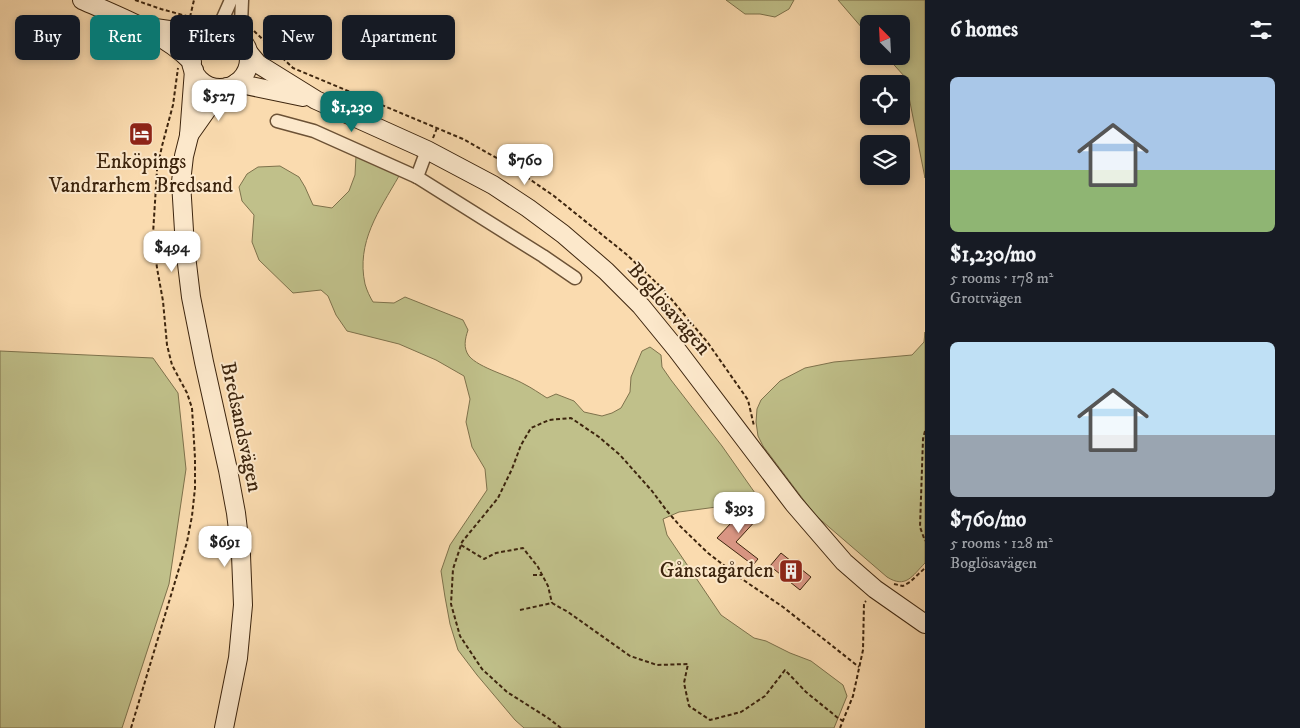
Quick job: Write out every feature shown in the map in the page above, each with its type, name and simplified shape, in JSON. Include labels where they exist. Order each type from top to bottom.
[{"type":"street","points":[[82,0],[115,15]]},
{"type":"street","points":[[224,15],[231,0]]},
{"type":"street","points":[[241,15],[242,0]]},
{"type":"street","points":[[160,41],[188,61],[199,80],[204,84],[220,88],[232,85]]},
{"type":"street","name":"Boglösavägen","points":[[253,57],[258,64],[316,100],[427,150],[493,186],[528,208],[563,234],[606,271],[641,306],[677,350],[794,504],[844,562],[875,589],[925,624]]},
{"type":"street","points":[[188,136],[218,94],[243,78],[249,60]]},
{"type":"street","name":"Bredsandsvägen","points":[[188,61],[188,136],[182,173],[181,198],[185,247],[191,297],[228,470],[241,555],[243,605],[238,658],[224,728]]},
{"type":"street","name":"Boglösavägen","points":[[232,85],[316,100]]},
{"type":"street","points":[[277,121],[314,131],[417,177],[575,278]]},
{"type":"street","points":[[417,177],[427,150]]},
{"type":"path","points":[[135,0],[190,17],[194,0]]},
{"type":"path","points":[[131,728],[187,542],[195,488],[196,458],[192,408],[187,393],[172,365],[167,345],[164,301],[152,234],[162,146],[176,91],[188,61]]},
{"type":"path","points":[[690,321],[748,400],[754,430]]},
{"type":"path","points":[[561,728],[507,692],[482,669],[460,636],[451,604],[453,569],[462,542],[498,498],[531,428],[550,420],[571,418],[599,438],[620,455],[680,526],[708,553],[738,577],[783,607],[859,666]]},
{"type":"path","points":[[925,431],[923,439],[920,528],[925,541]]},
{"type":"path","points":[[461,545],[484,559],[496,553],[523,548],[542,574],[548,586],[552,604]]},
{"type":"path","points":[[893,584],[903,586],[925,568]]},
{"type":"path","points":[[533,575],[542,574]]},
{"type":"path","points":[[840,728],[854,696],[863,650],[864,603],[875,589]]},
{"type":"path","points":[[520,610],[552,604],[568,612],[630,656],[657,665],[688,664],[684,683],[689,706],[710,720],[742,712],[765,696],[785,670],[806,692],[843,721]]},
{"type":"green space","points":[[726,0],[794,0],[789,9],[775,17],[745,14]]},
{"type":"green space","points":[[838,0],[925,0],[925,178],[910,102],[910,75],[903,75],[894,65],[910,65],[910,15],[860,15],[860,26]]},
{"type":"green space","points":[[356,156],[399,176],[371,227],[364,254],[365,284],[373,302],[394,303],[405,297],[463,320],[468,330],[465,347],[469,356],[474,360],[487,368],[524,384],[547,398],[556,394],[574,401],[584,412],[602,416],[621,408],[630,392],[631,377],[642,351],[650,347],[661,355],[662,367],[755,493],[738,502],[724,506],[679,512],[663,519],[667,535],[721,615],[754,638],[766,641],[811,661],[843,685],[847,696],[834,728],[524,728],[477,675],[458,650],[450,624],[441,571],[450,545],[487,490],[485,469],[472,447],[466,422],[470,399],[464,376],[436,360],[399,344],[347,331],[336,315],[328,296],[321,290],[293,293],[259,260],[252,242],[254,215],[242,201],[239,187],[247,174],[258,167],[280,166],[299,177],[313,205],[332,208],[349,191],[355,175]]},
{"type":"green space","points":[[925,332],[925,563],[908,579],[899,582],[887,577],[815,515],[763,446],[758,436],[757,409],[761,400],[780,381],[805,368],[834,362],[912,355],[924,342]]},
{"type":"green space","points":[[0,351],[153,358],[178,393],[186,469],[169,584],[122,728],[0,728]]},
{"type":"building","points":[[746,507],[758,518],[736,542],[758,559],[753,565],[717,538]]},
{"type":"building","name":"Gånstagården","points":[[781,553],[811,577],[800,590],[770,566]]},
{"type":"place","name":"Enköpings Vandrarhem Bredsand","points":[[141,134]]},
{"type":"place","name":"Gånstagården","points":[[791,571]]}]
